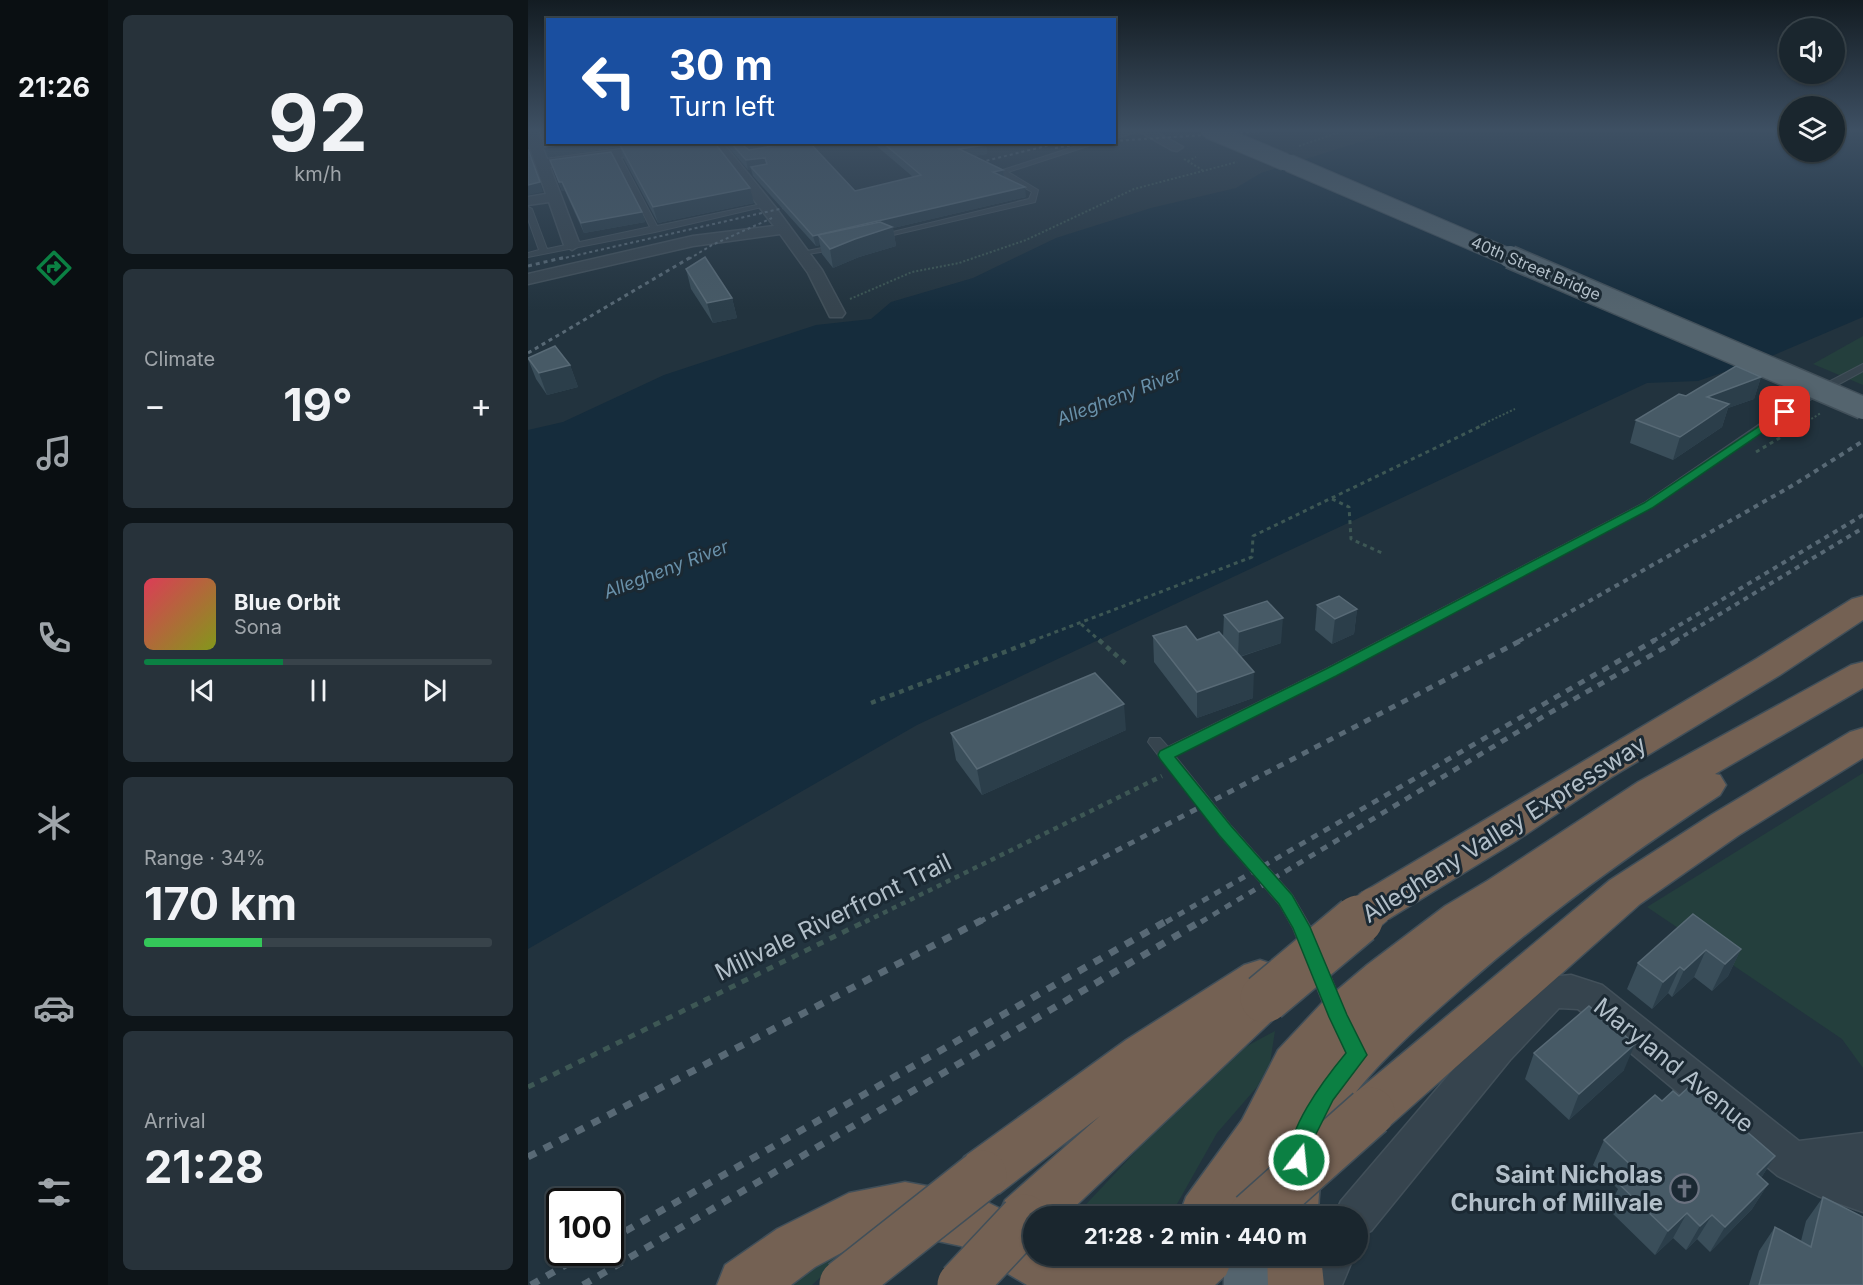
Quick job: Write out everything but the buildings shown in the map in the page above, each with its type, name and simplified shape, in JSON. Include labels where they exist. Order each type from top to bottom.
[{"type":"highway","name":"Allegheny Valley Expressway","points":[[962,1285],[1024,1219],[1263,988],[1375,906],[1502,830],[1597,769],[1768,668],[1863,606]]},
{"type":"highway","points":[[1280,1206],[1303,1139],[1326,1093],[1348,1036],[1460,918],[1502,893],[1652,792],[1863,674]]},
{"type":"highway","points":[[1212,1206],[1260,1137],[1295,1065],[1412,1003],[1507,923],[1622,839],[1706,785],[1863,699]]},
{"type":"highway","points":[[1284,1206],[1370,1112],[1625,892],[1725,825],[1863,741]]},
{"type":"highway","points":[[843,1284],[982,1175],[1143,1054],[1263,988]]},
{"type":"highway","points":[[745,1285],[796,1248],[849,1220],[905,1208],[970,1221],[1066,1277],[1105,1276],[1144,1266]]},
{"type":"highway","points":[[1172,1285],[1195,1266]]},
{"type":"highway","points":[[1295,1266],[1296,1285]]},
{"type":"main road","name":"40th Street Bridge","points":[[1350,190],[1863,408]]},
{"type":"main road","points":[[1260,1137],[1276,1206]]},
{"type":"main road","points":[[1251,1266],[1252,1285]]},
{"type":"street","points":[[551,190],[572,245]]},
{"type":"street","points":[[757,190],[816,273],[836,313]]},
{"type":"street","points":[[528,201],[554,197]]},
{"type":"street","points":[[528,279],[693,241],[783,229]]},
{"type":"street","name":"Maryland Avenue","points":[[1364,1206],[1496,1048],[1549,993],[1571,991],[1589,996],[1793,1162],[1833,1181],[1863,1191]]},
{"type":"street","points":[[1793,1162],[1863,1153]]},
{"type":"street","points":[[1319,1285],[1328,1266]]},
{"type":"lane","points":[[635,190],[656,230]]},
{"type":"lane","points":[[862,241],[1032,200],[1036,191],[1034,190]]},
{"type":"lane","points":[[528,255],[656,230],[766,205]]},
{"type":"lane","points":[[528,209],[544,252]]},
{"type":"lane","points":[[801,252],[851,243]]},
{"type":"lane","points":[[1348,1036],[1301,927],[1286,900],[1225,830],[1160,749],[1331,672],[1648,505],[1802,400],[1863,367]]},
{"type":"path","points":[[853,298],[903,275],[959,263],[1026,240],[1132,190]]},
{"type":"path","points":[[871,703],[1082,624],[1252,556],[1253,536],[1515,409]]},
{"type":"path","points":[[1331,499],[1349,507],[1352,539],[1382,553]]},
{"type":"path","points":[[1082,624],[1126,664]]},
{"type":"path","name":"Millvale Riverfront Trail","points":[[528,1087],[1155,779]]},
{"type":"green space","points":[[1863,336],[1863,385],[1813,364]]},
{"type":"green space","points":[[1863,773],[1863,1068],[1842,1039],[1647,907]]},
{"type":"green space","points":[[1275,1031],[1270,1063],[1257,1087],[1217,1133],[1177,1204],[1179,1206],[1084,1206],[1168,1117],[1236,1052]]},
{"type":"green space","points":[[851,1249],[812,1285],[785,1285],[819,1262]]},
{"type":"water","name":"Allegheny River","points":[[1228,190],[1863,190],[1863,317],[1774,355],[1698,381],[1647,383],[917,725],[528,949],[528,430],[563,422],[664,375],[816,325],[871,319],[891,302],[973,278],[1056,238],[1151,208]]},
{"type":"railway","points":[[560,259],[797,205]]},
{"type":"railway","points":[[689,259],[712,245],[772,218]]},
{"type":"railway","points":[[528,266],[566,257]]},
{"type":"railway","points":[[528,353],[691,257]]},
{"type":"railway","points":[[1519,641],[1795,484],[1863,441]]},
{"type":"railway","points":[[1653,641],[1863,515]]},
{"type":"railway","points":[[1675,641],[1863,528]]},
{"type":"railway","points":[[979,922],[1522,640]]},
{"type":"railway","points":[[1166,922],[1655,640]]},
{"type":"railway","points":[[1201,922],[1546,715],[1678,640]]},
{"type":"railway","points":[[528,1157],[982,920]]},
{"type":"railway","points":[[624,1232],[1168,920]]},
{"type":"railway","points":[[583,1285],[1203,920]]},
{"type":"railway","points":[[531,1285],[564,1266]]},
{"type":"place","name":"Saint Nicholas Church of Millvale","points":[[1684,1188]]},
{"type":"route","points":[[1299,1160],[1303,1139],[1326,1093],[1357,1055],[1338,1017],[1301,927],[1286,900],[1225,830],[1165,755],[1331,672],[1648,505],[1785,412]]}]
